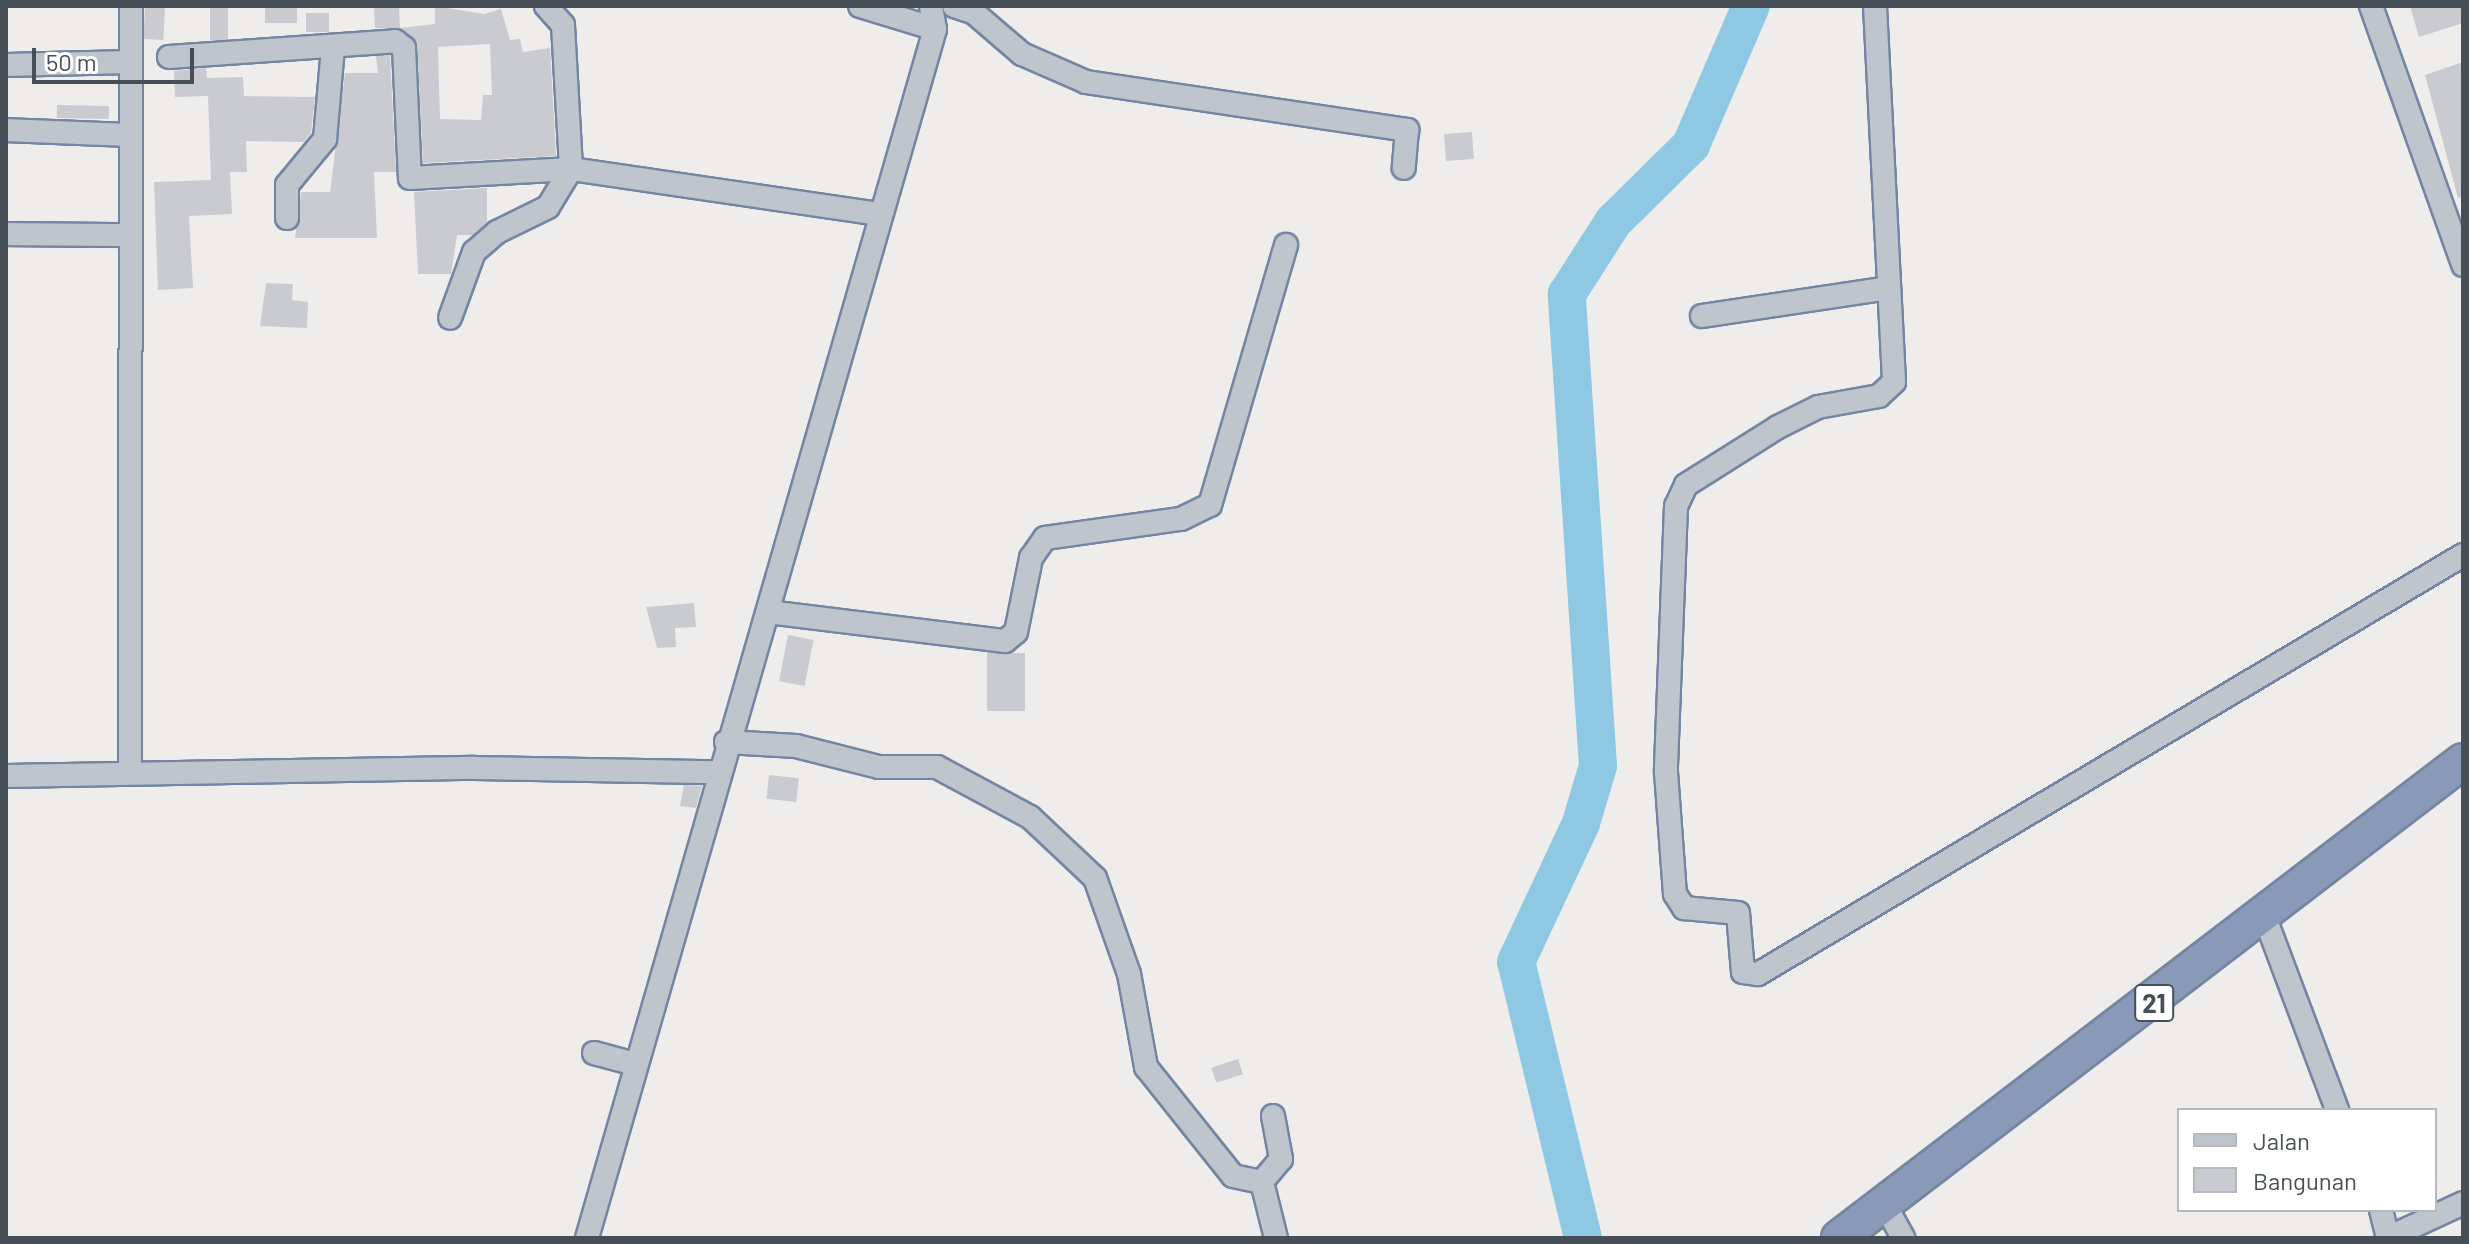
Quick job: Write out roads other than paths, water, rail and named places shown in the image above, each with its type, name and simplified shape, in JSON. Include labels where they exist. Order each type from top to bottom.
[{"type":"highway","name":"21","points":[[1839,1238],[2265,918],[2463,761]]},
{"type":"street","points":[[130,773],[131,6]]},
{"type":"street","points":[[450,318],[474,252],[497,232],[548,207],[571,169],[563,25],[546,6]]},
{"type":"street","points":[[860,6],[942,13],[973,12],[1022,54],[1086,82],[1407,130],[1404,168]]},
{"type":"street","points":[[1875,6],[1891,391],[1818,407],[1732,454],[1678,494],[1666,772],[1675,894],[1684,908],[1738,913],[1747,975],[2463,555]]},
{"type":"street","points":[[2371,6],[2458,233],[2463,265]]},
{"type":"street","points":[[587,1238],[632,1063],[715,772],[768,612],[878,214],[942,13]]},
{"type":"street","points":[[169,57],[395,41],[404,48],[413,180],[571,169],[878,214]]},
{"type":"street","points":[[287,218],[291,175],[325,139],[333,47]]},
{"type":"street","points":[[6,65],[130,62]]},
{"type":"street","points":[[6,130],[130,135]]},
{"type":"street","points":[[6,234],[131,235]]},
{"type":"street","points":[[768,612],[1005,641],[1016,632],[1031,558],[1045,538],[1181,519],[1210,505],[1286,245]]},
{"type":"street","points":[[1702,316],[1889,288]]},
{"type":"street","points":[[726,742],[796,746],[879,767],[937,767],[1030,817],[1095,878],[1129,974],[1146,1067],[1233,1176],[1262,1182]]},
{"type":"street","points":[[6,776],[715,772]]},
{"type":"street","points":[[2265,918],[2336,1108]]},
{"type":"street","points":[[594,1053],[632,1063]]},
{"type":"street","points":[[1262,1182],[1281,1159],[1273,1116]]},
{"type":"street","points":[[1262,1182],[1276,1238]]},
{"type":"street","points":[[2382,1212],[2388,1236],[2463,1203]]},
{"type":"street","points":[[1885,1205],[1903,1238]]},
{"type":"waterway","points":[[1583,1238],[1516,962],[1581,823],[1598,766],[1567,294],[1613,222],[1691,145],[1751,6]]}]
